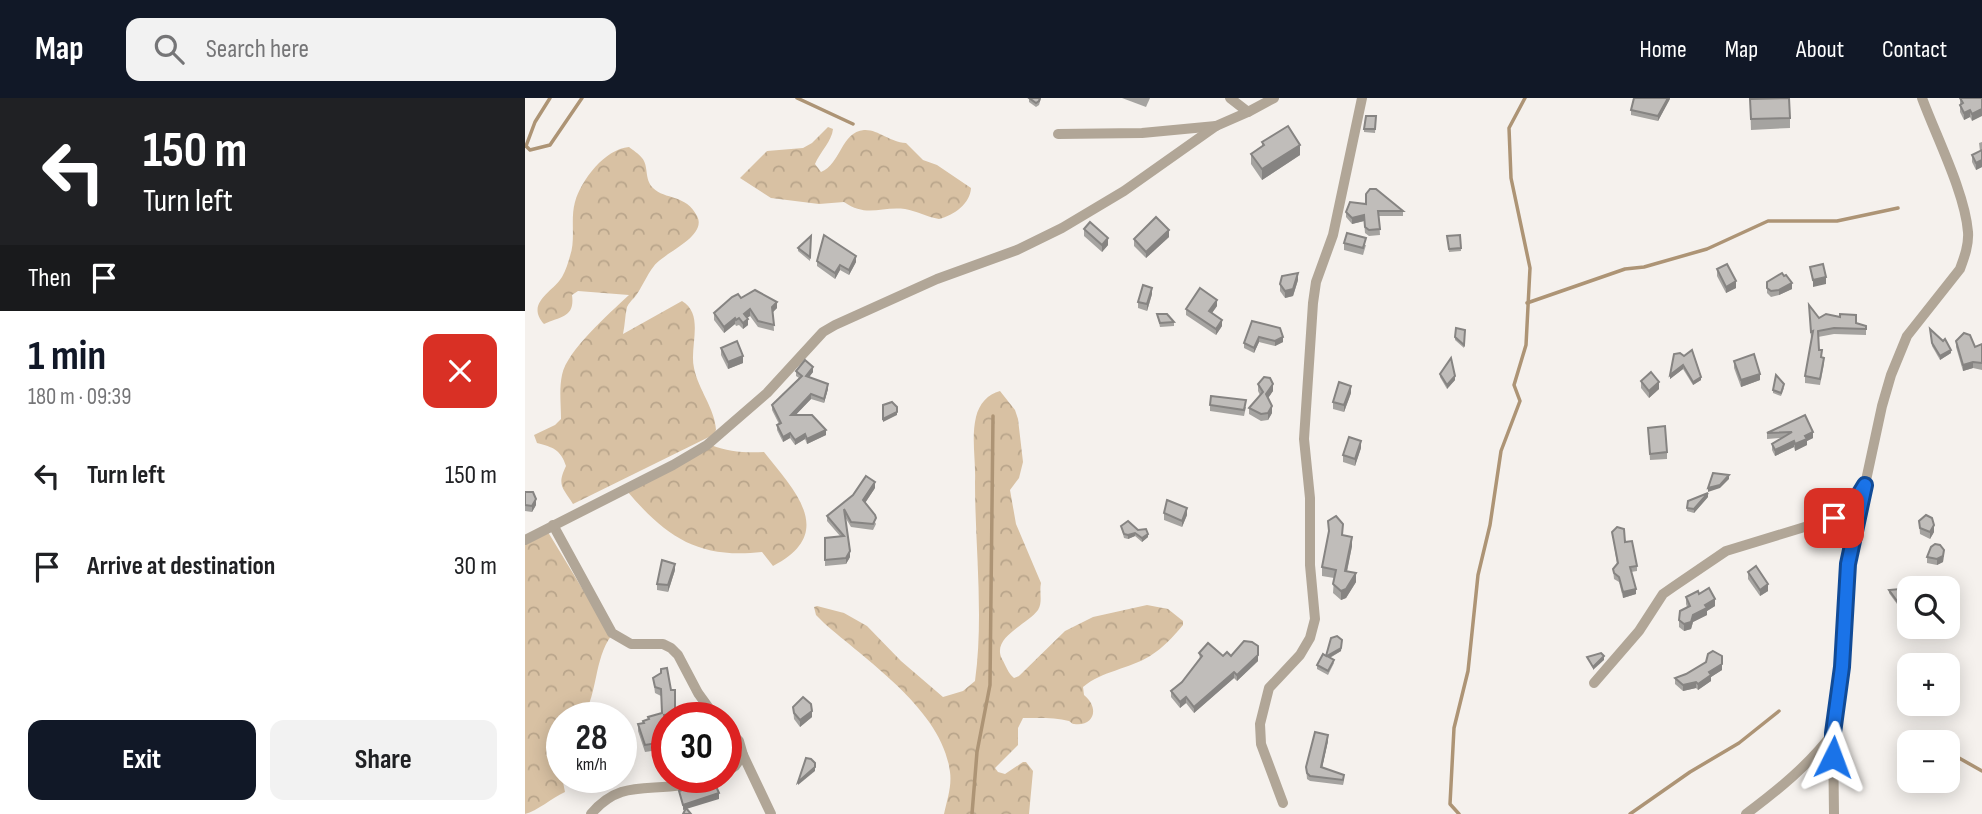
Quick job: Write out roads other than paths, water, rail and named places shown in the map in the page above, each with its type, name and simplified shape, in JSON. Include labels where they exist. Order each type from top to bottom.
[{"type":"street","points":[[1230,98],[1248,113]]},
{"type":"street","points":[[525,540],[708,445],[767,393],[817,339],[835,325],[937,279],[1017,250],[1062,228],[1124,191],[1216,126],[1248,113],[1274,98]]},
{"type":"street","points":[[1283,803],[1261,744],[1260,724],[1269,688],[1300,655],[1310,638],[1315,619],[1310,565],[1310,498],[1304,439],[1313,303],[1316,282],[1333,235],[1362,98]]},
{"type":"street","points":[[1834,814],[1833,733],[1842,667],[1848,564],[1882,405],[1901,351],[1919,319],[1960,269],[1968,235],[1964,206],[1922,98]]},
{"type":"street","points":[[1058,134],[1142,133],[1216,126]]},
{"type":"street","points":[[1594,683],[1639,631],[1664,594],[1673,587],[1726,551],[1834,518],[1854,503],[1865,485]]},
{"type":"street","points":[[553,525],[612,633],[631,644],[652,643],[671,648],[678,655],[705,702]]},
{"type":"street","points":[[1746,814],[1816,756],[1833,733]]},
{"type":"street","points":[[742,752],[771,814]]},
{"type":"street","points":[[591,814],[601,802],[621,792],[651,786]]},
{"type":"waterway","points":[[526,146],[535,122],[550,98]]},
{"type":"waterway","points":[[526,146],[530,150],[550,145],[582,98]]},
{"type":"waterway","points":[[797,98],[853,124]]},
{"type":"waterway","points":[[1459,814],[1450,804],[1454,728],[1468,671],[1478,575],[1490,525],[1501,451],[1520,401],[1514,385],[1526,345],[1530,268],[1511,178],[1509,128],[1525,98]]},
{"type":"waterway","points":[[1527,303],[1625,269],[1644,267],[1707,249],[1768,221],[1837,221],[1898,208]]},
{"type":"waterway","points":[[972,814],[977,752],[990,685],[993,416]]},
{"type":"waterway","points":[[1630,814],[1690,772],[1739,743],[1779,711]]},
{"type":"waterway","points":[[1960,759],[1982,771]]}]
